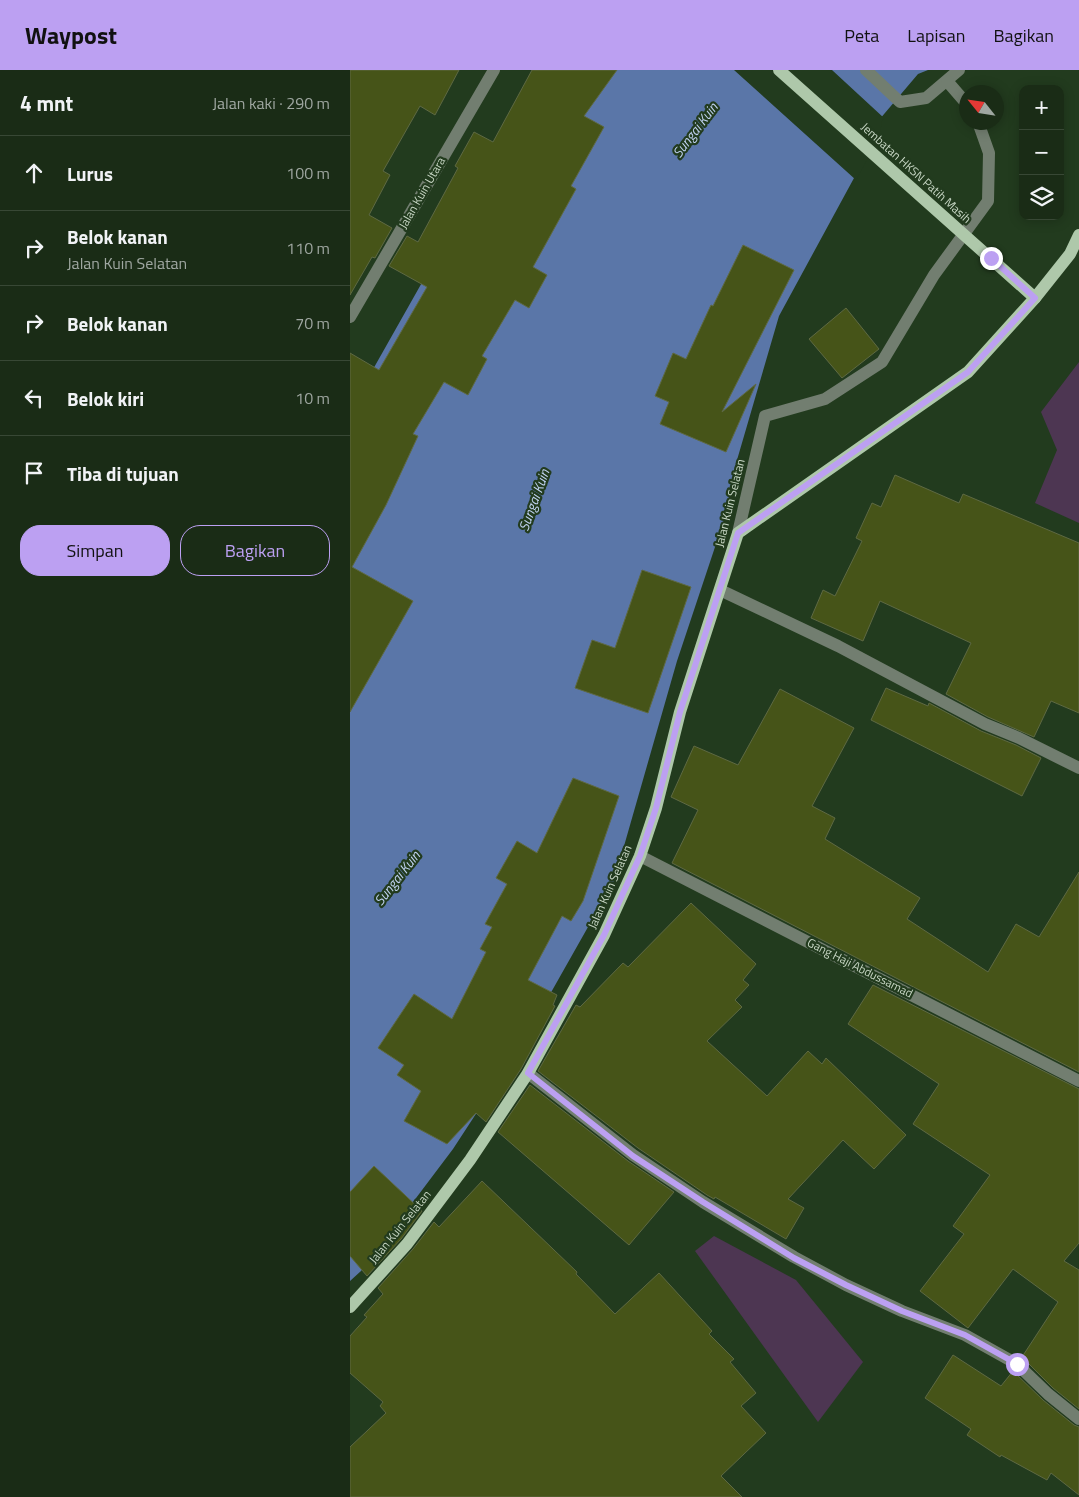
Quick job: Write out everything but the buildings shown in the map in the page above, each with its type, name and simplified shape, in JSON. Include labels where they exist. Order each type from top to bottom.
[{"type":"main road","name":"Jembatan HKSN Patih Masih","points":[[779,70],[1035,298]]},
{"type":"main road","points":[[738,533],[968,372],[1035,298],[1070,254],[1079,235]]},
{"type":"main road","name":"Jalan Kuin Selatan","points":[[350,1307],[407,1244],[470,1160],[528,1073],[604,935],[640,856],[656,808],[680,712],[738,533]]},
{"type":"street","name":"Jalan Kuin Utara","points":[[350,317],[494,70]]},
{"type":"street","points":[[866,70],[900,102],[926,98],[960,70]]},
{"type":"street","points":[[947,81],[959,95]]},
{"type":"street","name":"Jalan Kuin Selatan","points":[[738,533],[766,416],[825,399],[882,362],[934,275],[988,201],[989,153],[981,130]]},
{"type":"street","points":[[720,590],[838,646],[986,724],[1079,768]]},
{"type":"street","name":"Gang Haji Abdussamad","points":[[640,856],[1079,1081]]},
{"type":"street","points":[[528,1073],[633,1156],[703,1202],[794,1258],[846,1285],[902,1311],[965,1335],[1017,1364],[1048,1394],[1079,1419]]},
{"type":"shaded area","points":[[1079,362],[1079,523],[1035,503],[1057,450],[1041,412]]},
{"type":"shaded area","points":[[714,1236],[796,1280],[863,1362],[818,1422],[695,1251]]},
{"type":"water","name":"Sungai Kuin","points":[[542,70],[928,70],[918,74],[879,120],[860,167],[779,316],[737,460],[724,520],[677,661],[614,881],[523,1042],[453,1149],[361,1271],[350,1281],[350,410]]},
{"type":"pier","points":[[734,70],[832,70],[884,118],[879,138],[856,180]]},
{"type":"route","points":[[991,258],[1035,298],[968,372],[738,533],[680,712],[656,808],[640,856],[604,935],[528,1073],[633,1156],[794,1258],[902,1311],[965,1335],[1017,1364]]}]
